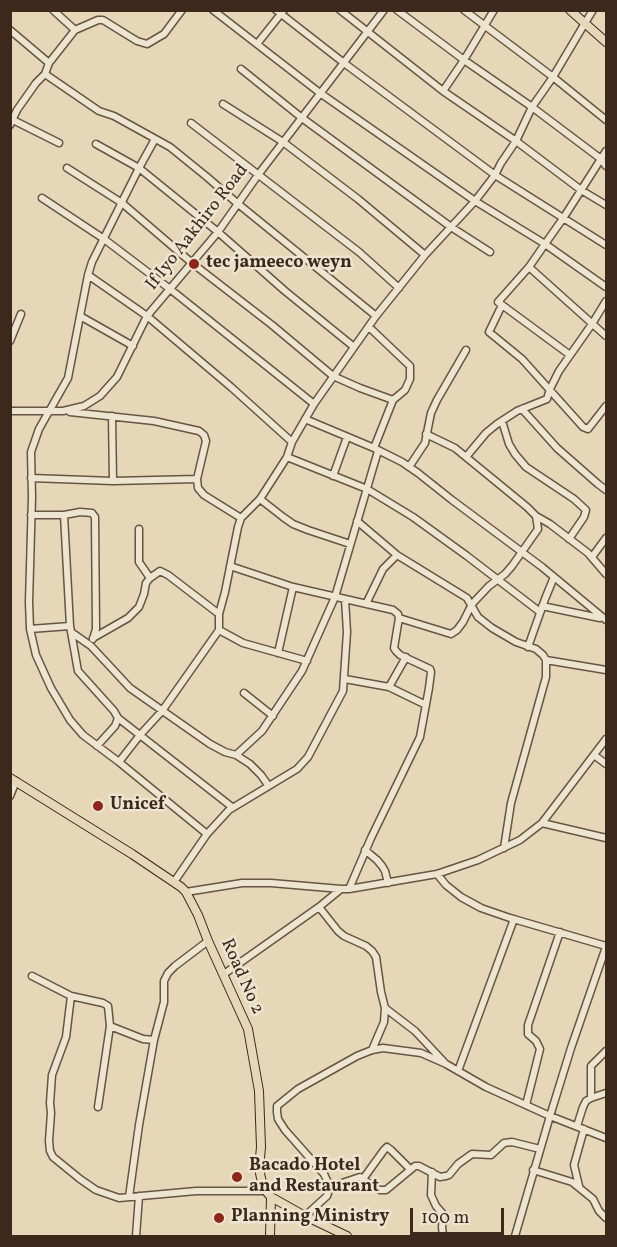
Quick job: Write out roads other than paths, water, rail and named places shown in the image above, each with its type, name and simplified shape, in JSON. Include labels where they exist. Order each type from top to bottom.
[{"type":"main road","points":[[570,10],[606,42]]},
{"type":"main road","name":"Road No 2","points":[[13,780],[117,844],[186,892],[248,1029],[259,1090],[260,1168],[262,1182],[268,1194],[270,1236]]},
{"type":"main road","points":[[268,1194],[305,1216],[347,1236]]},
{"type":"street","points":[[53,10],[75,30]]},
{"type":"street","points":[[59,143],[12,123],[14,109],[45,74],[50,63],[75,30],[103,20],[137,41],[147,44],[164,34],[182,10]]},
{"type":"street","points":[[213,10],[320,93],[475,201],[545,244],[606,287]]},
{"type":"street","points":[[340,10],[443,91],[516,141],[581,190],[606,205]]},
{"type":"street","name":"If Iyo Aakhiro Road","points":[[10,411],[63,411],[84,406],[100,396],[117,377],[147,316],[218,232],[237,203],[384,10]]},
{"type":"street","points":[[397,10],[532,107],[601,159],[606,166]]},
{"type":"street","points":[[464,10],[554,77],[606,120]]},
{"type":"street","points":[[443,91],[494,10]]},
{"type":"street","points":[[119,762],[162,711],[219,630],[219,614],[238,527],[242,518],[260,499],[287,457],[292,442],[314,404],[376,316],[425,255],[475,201],[495,174],[516,141],[532,107],[554,77],[594,10]]},
{"type":"street","points":[[257,44],[281,12],[344,63],[495,174],[606,245]]},
{"type":"street","points":[[10,30],[50,63]]},
{"type":"street","points":[[241,69],[302,118],[490,252]]},
{"type":"street","points":[[45,74],[99,111],[114,116],[170,147],[376,316]]},
{"type":"street","points":[[223,104],[283,142],[358,199],[425,255]]},
{"type":"street","points":[[191,123],[359,252],[399,288]]},
{"type":"street","points":[[155,139],[92,262],[68,378],[39,429],[31,452],[30,629],[36,655],[51,688],[70,720],[83,735],[207,834]]},
{"type":"street","points":[[96,144],[139,168],[354,347]]},
{"type":"street","points":[[570,356],[498,302],[529,267],[564,218],[606,151]]},
{"type":"street","points":[[67,168],[122,203],[192,263],[333,376],[393,400]]},
{"type":"street","points":[[42,198],[104,239],[314,404]]},
{"type":"street","points":[[529,267],[606,336]]},
{"type":"street","points":[[88,275],[147,316],[292,442]]},
{"type":"street","points":[[465,457],[486,433],[502,421],[522,409],[547,399],[559,371],[606,301]]},
{"type":"street","points":[[502,305],[489,332],[522,359],[583,427],[588,429],[606,406]]},
{"type":"street","points":[[10,341],[21,314]]},
{"type":"street","points":[[80,316],[133,346]]},
{"type":"street","points":[[236,755],[262,731],[307,661],[335,597],[367,489],[376,450],[393,400],[405,390],[410,379],[411,366],[369,327]]},
{"type":"street","points":[[409,467],[425,443],[431,413],[437,400],[466,350]]},
{"type":"street","points":[[522,409],[557,448],[606,490]]},
{"type":"street","points":[[63,411],[154,421],[199,431],[204,435],[206,441],[197,479],[198,488],[204,495],[242,518]]},
{"type":"street","points":[[112,416],[113,481]]},
{"type":"street","points":[[305,419],[409,467],[522,551],[605,619]]},
{"type":"street","points":[[502,421],[509,444],[526,467],[574,499],[587,512],[569,539]]},
{"type":"street","points":[[426,434],[455,448],[536,516],[550,524],[592,557],[606,574]]},
{"type":"street","points":[[333,476],[347,437]]},
{"type":"street","points":[[287,457],[367,489],[412,517],[541,609],[605,619]]},
{"type":"street","points":[[31,477],[113,481],[197,479]]},
{"type":"street","points":[[260,499],[293,524],[350,544]]},
{"type":"street","points":[[31,515],[64,515],[80,512],[92,513],[95,517],[96,629],[91,646]]},
{"type":"street","points":[[64,515],[70,629],[78,671],[118,718],[232,807]]},
{"type":"street","points":[[399,618],[451,634],[457,630],[472,604],[512,566],[538,529],[536,516]]},
{"type":"street","points":[[357,522],[397,555],[467,598],[478,617],[492,628],[516,642],[536,649],[546,660],[546,678],[511,803],[504,848]]},
{"type":"street","points":[[139,529],[139,562],[150,578]]},
{"type":"street","points":[[592,557],[606,538]]},
{"type":"street","points":[[366,604],[383,569],[397,555]]},
{"type":"street","points":[[230,566],[293,587],[393,610],[399,618],[394,648],[400,655],[430,669],[420,736],[365,850],[349,889]]},
{"type":"street","points":[[93,638],[128,618],[138,607],[146,583],[160,571],[219,614]]},
{"type":"street","points":[[528,647],[554,577]]},
{"type":"street","points":[[278,653],[293,587]]},
{"type":"street","points":[[174,882],[207,834],[232,807],[297,769],[308,757],[343,691],[348,632],[345,599]]},
{"type":"street","points":[[30,629],[70,629],[91,646],[130,688],[210,744],[250,764],[268,786]]},
{"type":"street","points":[[219,630],[243,643],[307,661]]},
{"type":"street","points":[[389,687],[406,657]]},
{"type":"street","points":[[546,660],[606,670]]},
{"type":"street","points":[[345,679],[389,687],[426,705]]},
{"type":"street","points":[[244,693],[273,716]]},
{"type":"street","points":[[97,746],[115,726],[118,718]]},
{"type":"street","points":[[186,892],[242,883],[349,889],[436,874],[478,860],[527,836],[542,823],[606,739]]},
{"type":"street","points":[[594,755],[606,764]]},
{"type":"street","points":[[10,796],[13,780]]},
{"type":"street","points":[[542,823],[606,838]]},
{"type":"street","points":[[365,850],[378,860],[385,871],[387,883]]},
{"type":"street","points":[[436,874],[461,897],[481,908],[606,946],[571,1048],[515,1236]]},
{"type":"street","points":[[224,974],[319,907],[340,889]]},
{"type":"street","points":[[319,907],[338,931],[366,946],[376,957],[385,1008],[384,1022],[372,1050]]},
{"type":"street","points":[[458,1071],[514,919]]},
{"type":"street","points":[[526,1105],[540,1049],[527,1031],[560,932]]},
{"type":"street","points":[[129,1197],[154,1040],[164,1002],[164,981],[168,973],[208,941]]},
{"type":"street","points":[[32,976],[71,996],[108,1006],[110,1026],[98,1107]]},
{"type":"street","points":[[71,996],[66,1037],[51,1075],[49,1141],[53,1157],[96,1190],[119,1198],[196,1191],[268,1194]]},
{"type":"street","points":[[385,1008],[415,1031],[446,1064]]},
{"type":"street","points":[[110,1026],[142,1039],[154,1040]]},
{"type":"street","points":[[305,1216],[327,1196],[330,1187],[324,1174],[285,1130],[278,1119],[277,1107],[298,1089],[372,1050],[383,1048],[421,1053],[446,1064],[486,1087],[606,1138]]},
{"type":"street","points":[[591,1098],[591,1066],[606,1051]]},
{"type":"street","points":[[580,1188],[574,1165],[583,1107],[586,1101],[606,1093]]},
{"type":"street","points":[[330,1187],[360,1177],[375,1188],[386,1190],[410,1169],[419,1166],[440,1177],[449,1175],[458,1164],[472,1154],[491,1155],[508,1142],[540,1149]]},
{"type":"street","points":[[363,1179],[387,1148],[392,1150],[410,1169]]},
{"type":"street","points":[[533,1170],[572,1182],[593,1199],[599,1211],[606,1218]]},
{"type":"street","points":[[432,1172],[431,1195],[443,1214],[444,1236]]},
{"type":"street","points":[[136,1236],[139,1196]]},
{"type":"place","name":"tec jameeco weyn","points":[[194,264]]},
{"type":"place","name":"Unicef","points":[[98,806]]},
{"type":"place","name":"Bacado Hotel and Restaurant","points":[[237,1177]]},
{"type":"place","name":"Planning Ministry","points":[[219,1218]]}]
